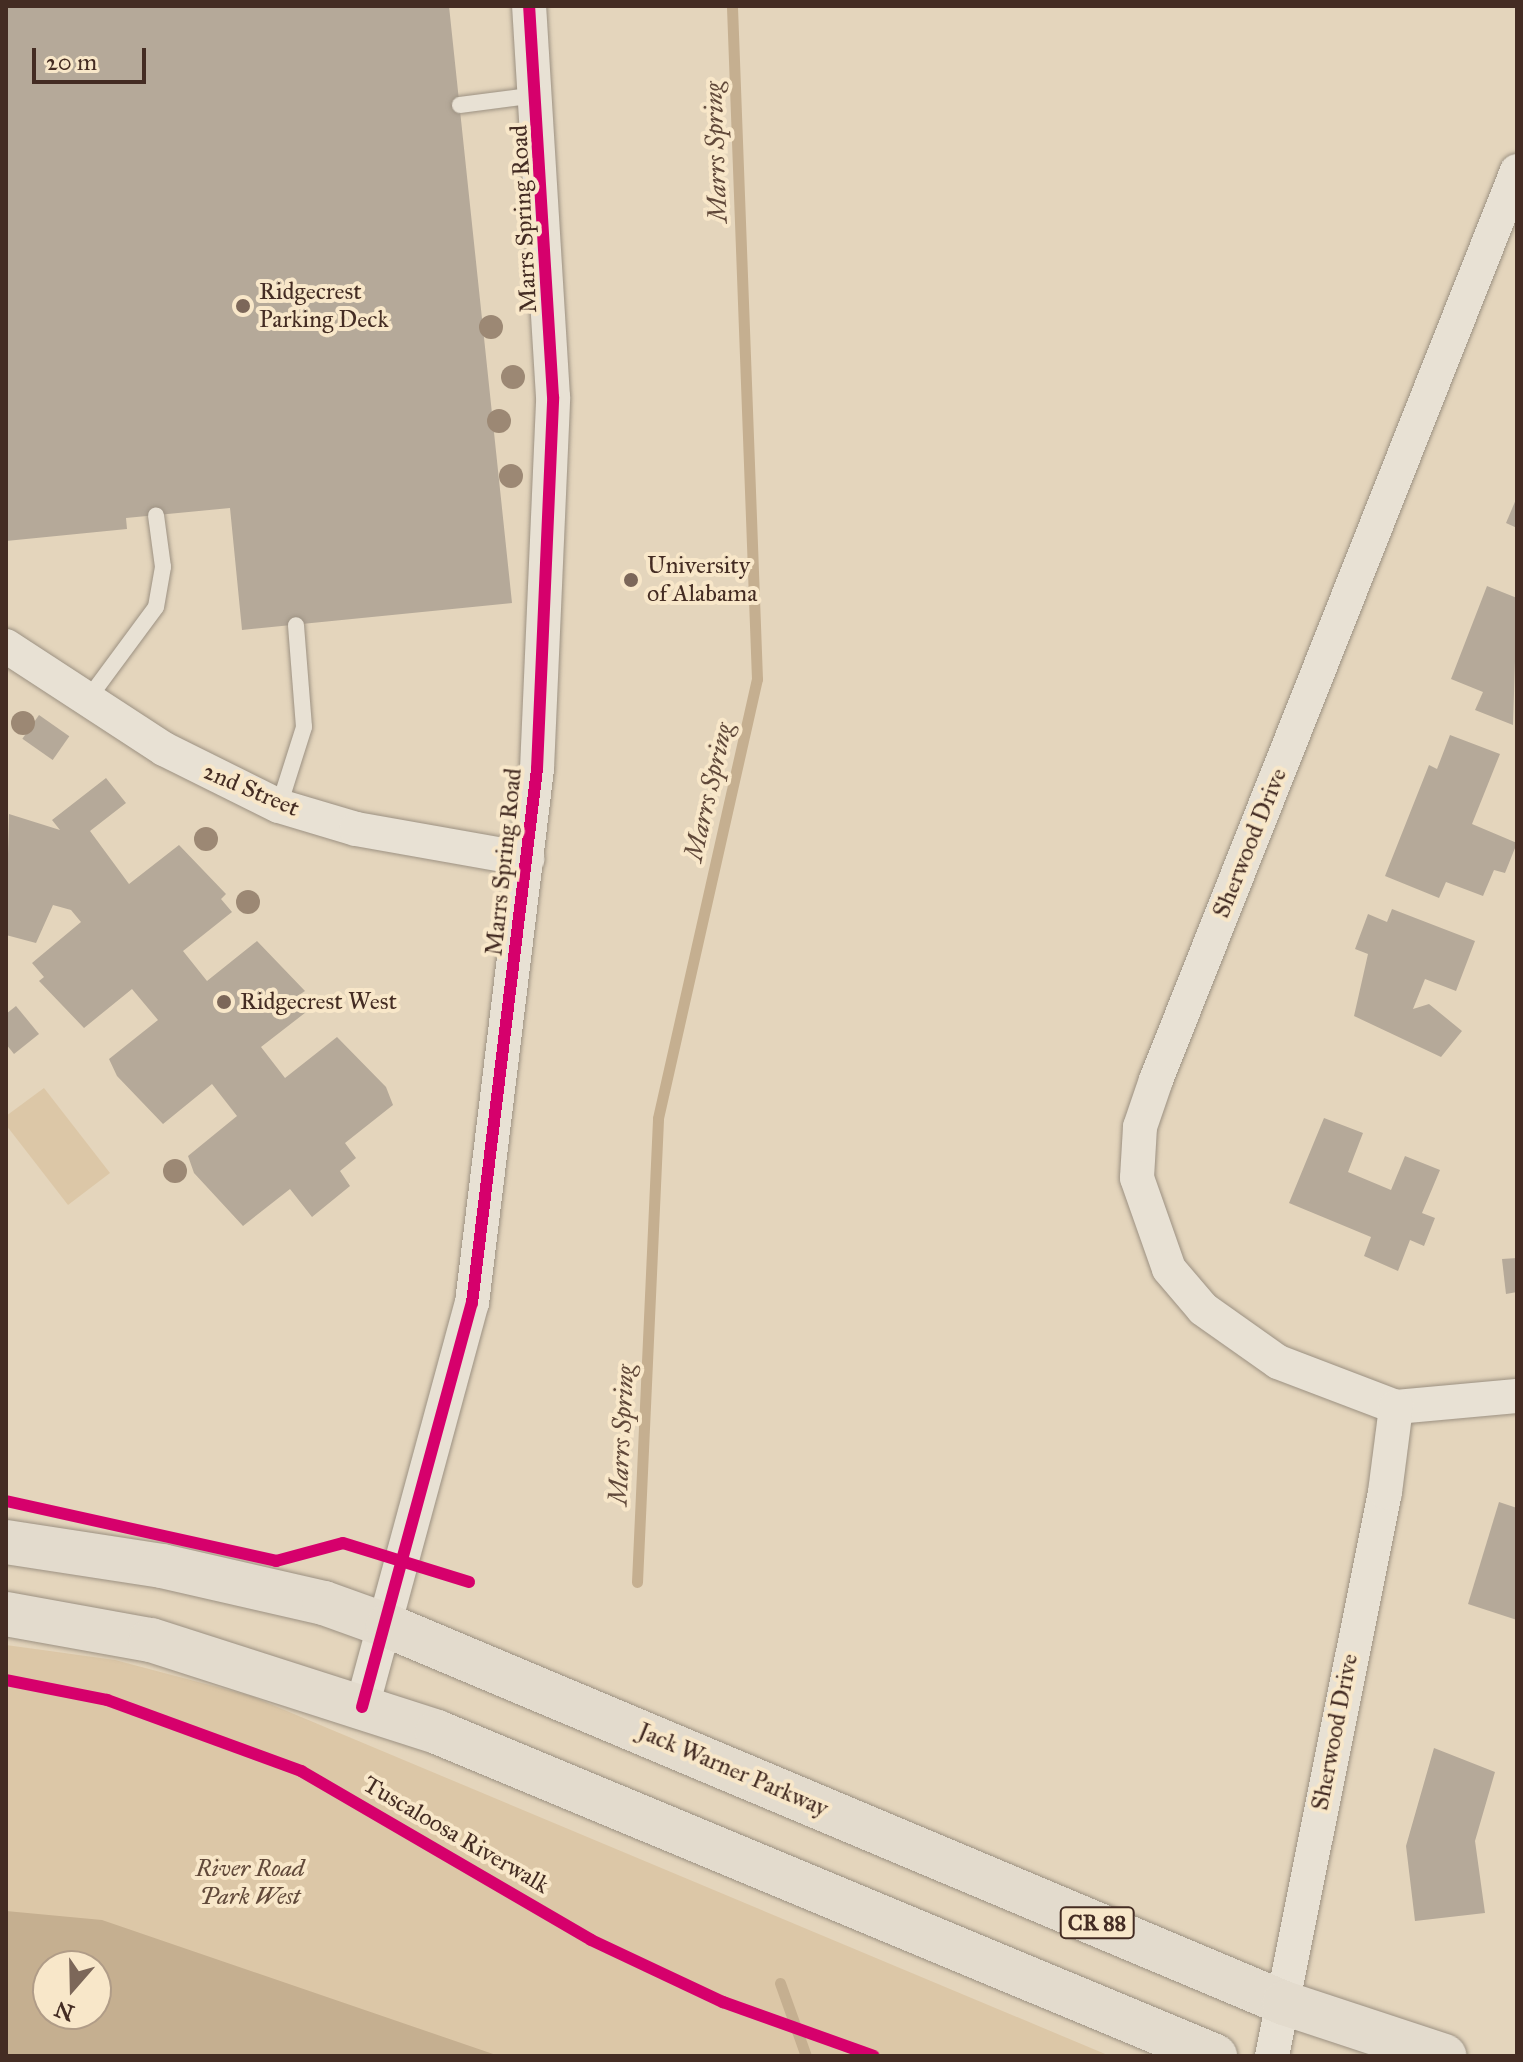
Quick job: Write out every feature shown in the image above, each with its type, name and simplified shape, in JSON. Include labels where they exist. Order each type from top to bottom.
[{"type":"main road","name":"Jack Warner Parkway","points":[[6,1542],[162,1566],[324,1603],[388,1626],[1284,2003],[1444,2056]]},
{"type":"main road","points":[[6,1614],[151,1640],[362,1707],[1215,2056]]},
{"type":"street","name":"Marrs Spring Road","points":[[362,1707],[388,1626],[472,1303],[527,859],[553,511],[538,94],[529,6]]},
{"type":"street","name":"Sherwood Drive","points":[[1517,171],[1140,1127],[1137,1178],[1149,1223],[1169,1269],[1203,1309],[1278,1362],[1396,1407],[1517,1396]]},
{"type":"street","name":"2nd Street","points":[[6,646],[164,749],[279,806],[356,829],[527,859]]},
{"type":"street","name":"Sherwood Drive","points":[[1272,2056],[1396,1407]]},
{"type":"lane","points":[[460,105],[538,94]]},
{"type":"lane","points":[[88,699],[156,607],[163,567],[156,515]]},
{"type":"lane","points":[[279,806],[304,727],[296,625]]},
{"type":"green space","points":[[44,1088],[110,1173],[68,1205],[6,1125],[6,1116]]},
{"type":"green space","name":"River Road Park West","points":[[6,1645],[115,1660],[251,1696],[1110,2056],[6,2056]]},
{"type":"shaded area","points":[[6,1911],[102,1920],[499,2056],[6,2056]]},
{"type":"building","name":"Ridgecrest Parking Deck","points":[[6,6],[449,6],[512,603],[242,630],[230,508],[126,518],[127,529],[6,541]]},
{"type":"building","points":[[1517,497],[1517,528],[1506,523]]},
{"type":"building","points":[[1487,586],[1517,598],[1513,725],[1475,710],[1483,692],[1451,679]]},
{"type":"building","points":[[39,715],[69,736],[53,760],[22,739]]},
{"type":"building","points":[[1450,735],[1500,754],[1472,824],[1517,843],[1505,873],[1494,870],[1483,896],[1446,882],[1439,898],[1385,876],[1429,765],[1437,769]]},
{"type":"building","name":"Ridgecrest West","points":[[106,778],[126,803],[90,831],[129,884],[179,845],[226,894],[221,899],[232,912],[183,951],[207,981],[257,941],[305,991],[299,995],[310,1009],[261,1047],[285,1078],[337,1037],[386,1087],[393,1105],[345,1143],[356,1158],[340,1171],[350,1186],[312,1217],[290,1189],[243,1226],[194,1173],[188,1156],[237,1116],[212,1084],[163,1124],[117,1076],[109,1059],[158,1020],[132,989],[84,1028],[39,981],[44,977],[32,963],[81,922],[71,910],[53,905],[36,943],[6,935],[9,814],[60,830],[52,820]]},
{"type":"building","points":[[1392,909],[1475,941],[1456,991],[1425,979],[1413,1009],[1429,1004],[1462,1031],[1441,1057],[1354,1016],[1368,954],[1355,949],[1368,914],[1387,922]]},
{"type":"building","points":[[16,1006],[39,1034],[14,1054],[6,1044],[6,1014]]},
{"type":"building","points":[[1324,1118],[1363,1133],[1348,1172],[1391,1190],[1405,1156],[1440,1170],[1422,1213],[1435,1218],[1424,1246],[1410,1240],[1398,1271],[1364,1256],[1371,1237],[1289,1203]]},
{"type":"building","points":[[1517,1258],[1517,1292],[1506,1294],[1502,1259]]},
{"type":"building","points":[[1499,1502],[1517,1508],[1517,1620],[1468,1604]]},
{"type":"building","points":[[1434,1748],[1495,1772],[1475,1841],[1485,1913],[1415,1921],[1406,1846]]},
{"type":"waterway","name":"Marrs Spring","points":[[637,1582],[658,1118],[757,679],[732,6]]},
{"type":"waterway","name":"Marrs Spring","points":[[780,1983],[806,2056]]},
{"type":"cycle path","points":[[362,1707],[472,1303],[537,769],[553,397],[529,6]]},
{"type":"cycle path","points":[[6,1501],[276,1561],[343,1543],[469,1582]]},
{"type":"cycle path","name":"Tuscaloosa Riverwalk","points":[[6,1680],[107,1700],[301,1771],[591,1940],[723,2002],[874,2056]]},
{"type":"place","name":"Ridgecrest Parking Deck","points":[[243,306]]},
{"type":"place","name":"University of Alabama","points":[[631,580]]},
{"type":"place","name":"Ridgecrest West","points":[[224,1002]]}]
